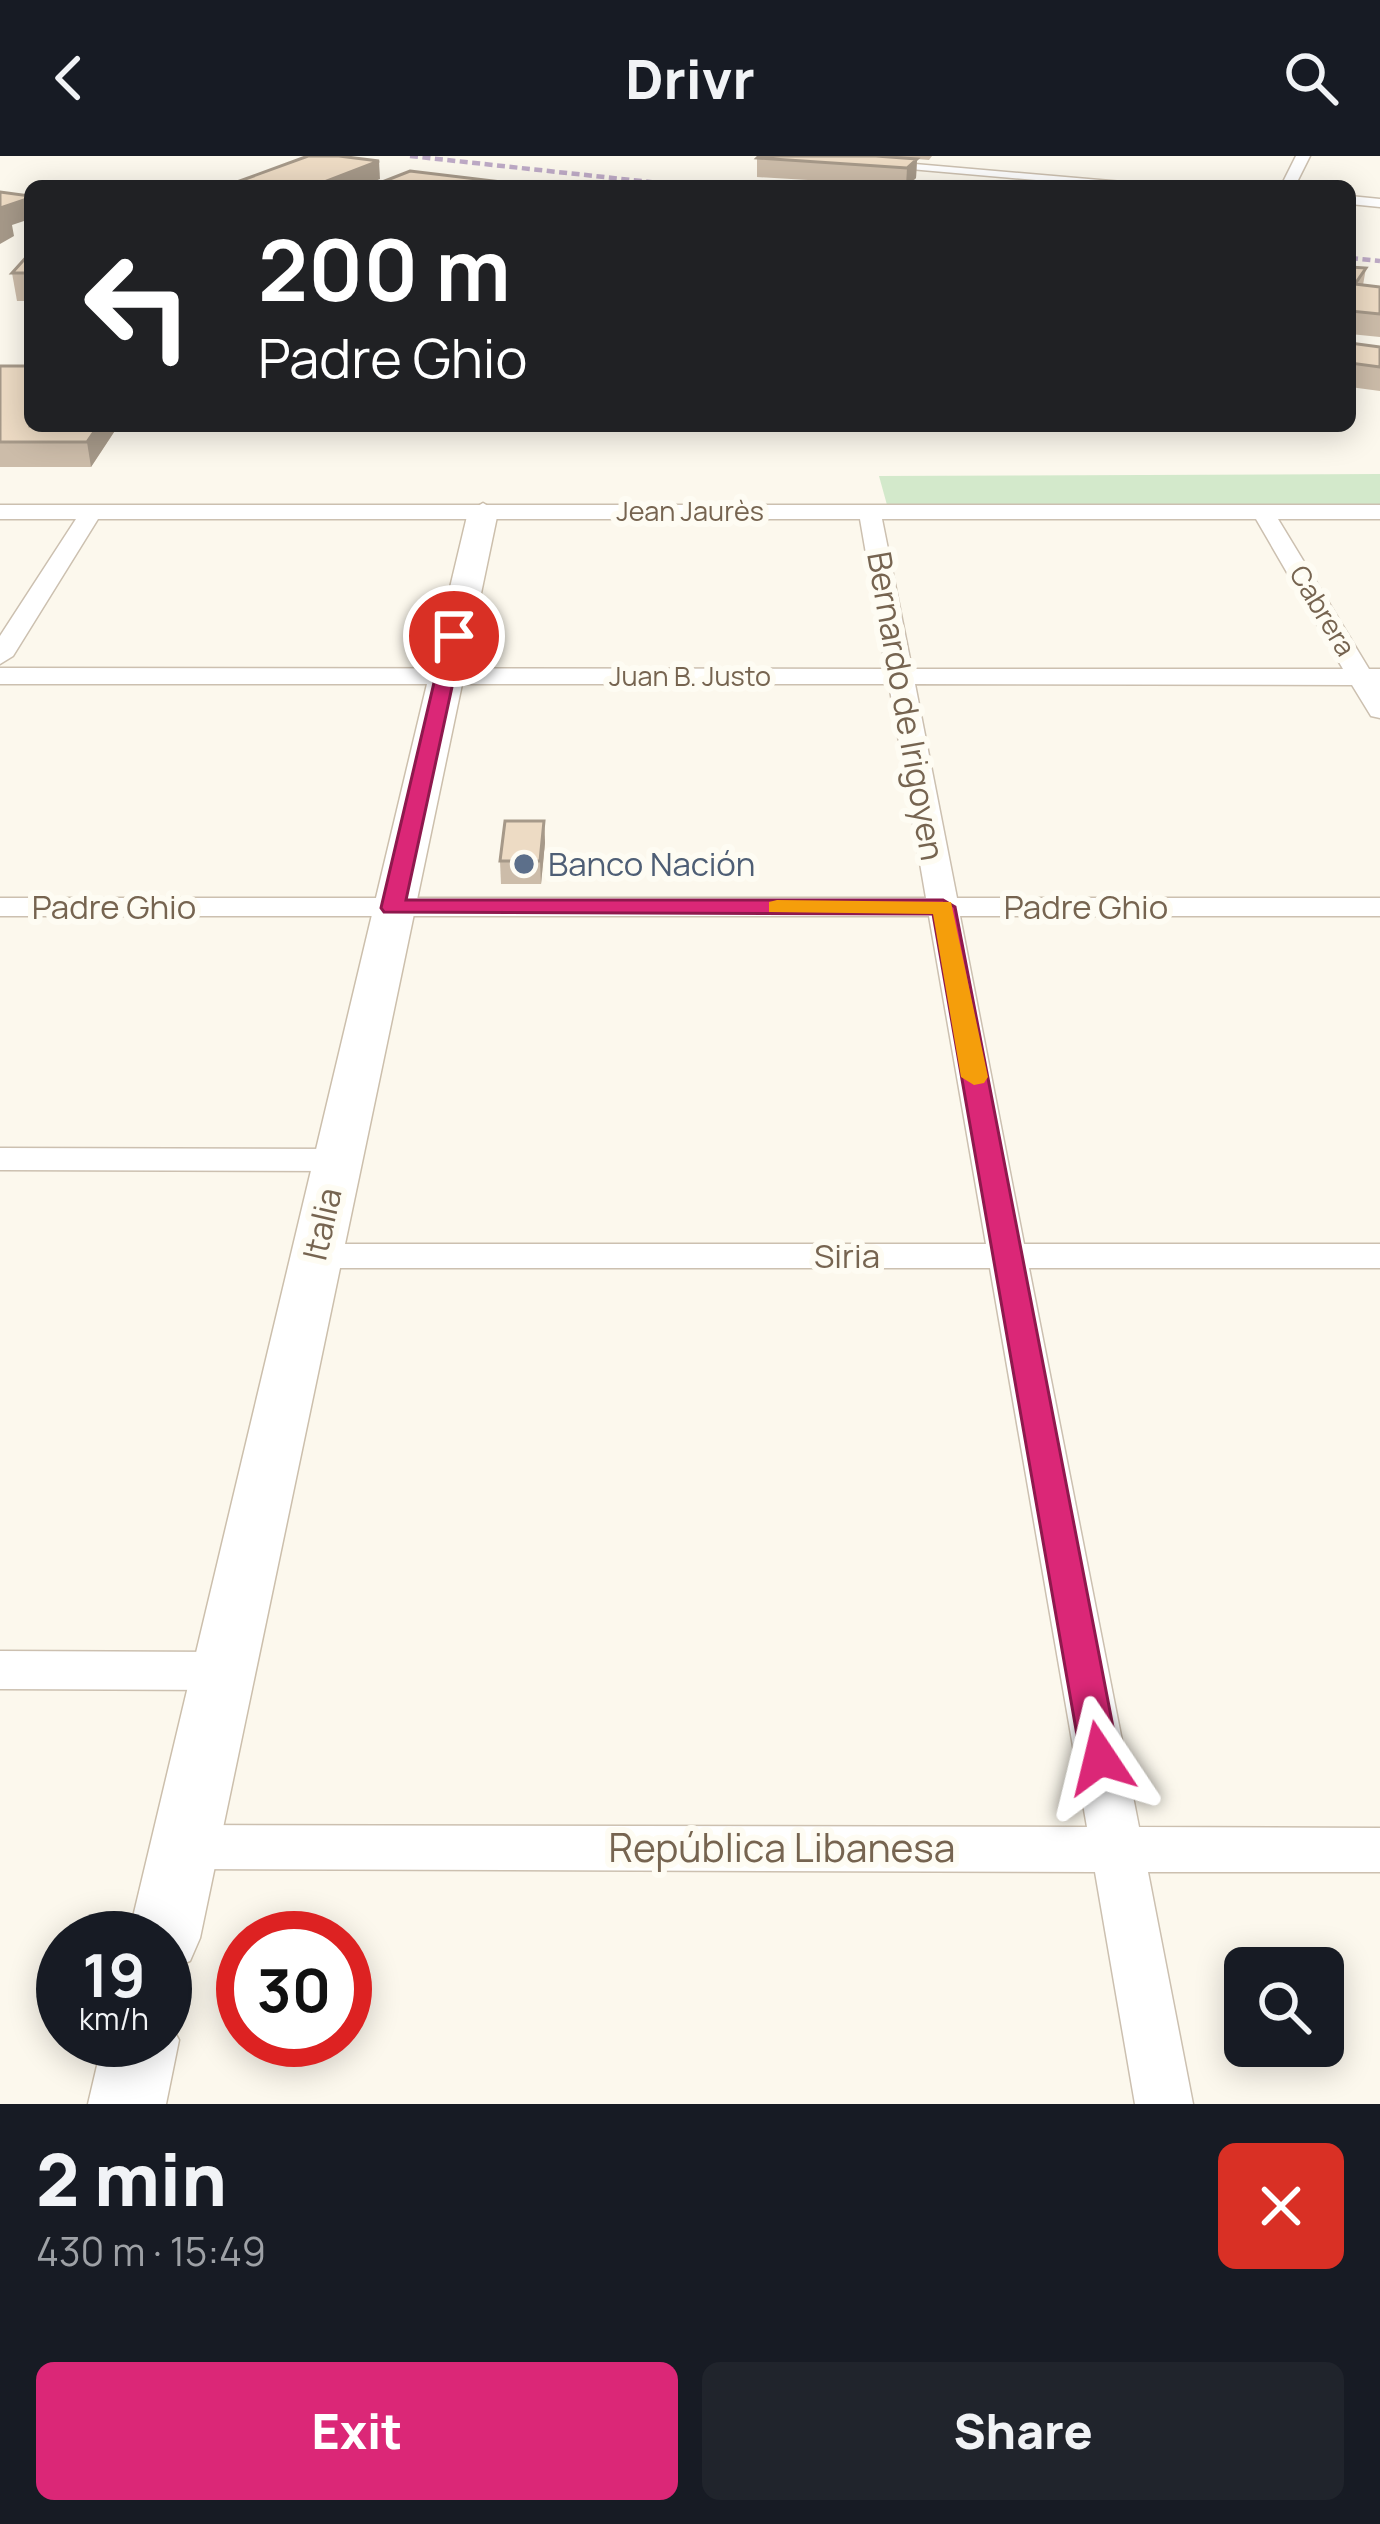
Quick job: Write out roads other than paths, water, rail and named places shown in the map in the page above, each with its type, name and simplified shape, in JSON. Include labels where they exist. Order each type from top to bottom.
[{"type":"street","points":[[772,156],[1079,180]]},
{"type":"street","points":[[1024,176],[1042,156]]},
{"type":"street","name":"Jean Jaurès","points":[[0,512],[1380,512]]},
{"type":"street","points":[[0,656],[91,512]]},
{"type":"street","name":"Italia","points":[[170,1911],[483,512]]},
{"type":"street","name":"Bernardo de Irigoyen","points":[[870,512],[1164,2104]]},
{"type":"street","name":"Cabrera","points":[[1263,512],[1370,677],[1380,710]]},
{"type":"street","name":"Juan B. Justo","points":[[0,676],[1370,677]]},
{"type":"street","name":"Padre Ghio","points":[[0,907],[1380,907]]},
{"type":"street","points":[[0,1159],[337,1160]]},
{"type":"street","name":"Siria","points":[[315,1256],[1380,1256]]},
{"type":"street","points":[[0,1670],[222,1671]]},
{"type":"street","name":"República Libanesa","points":[[184,1846],[1380,1850]]},
{"type":"street","points":[[127,2104],[135,2067]]},
{"type":"railway","points":[[410,156],[632,180]]},
{"type":"railway","points":[[1356,259],[1380,261]]},
{"type":"place","name":"Banco Nación","points":[[524,864]]}]
